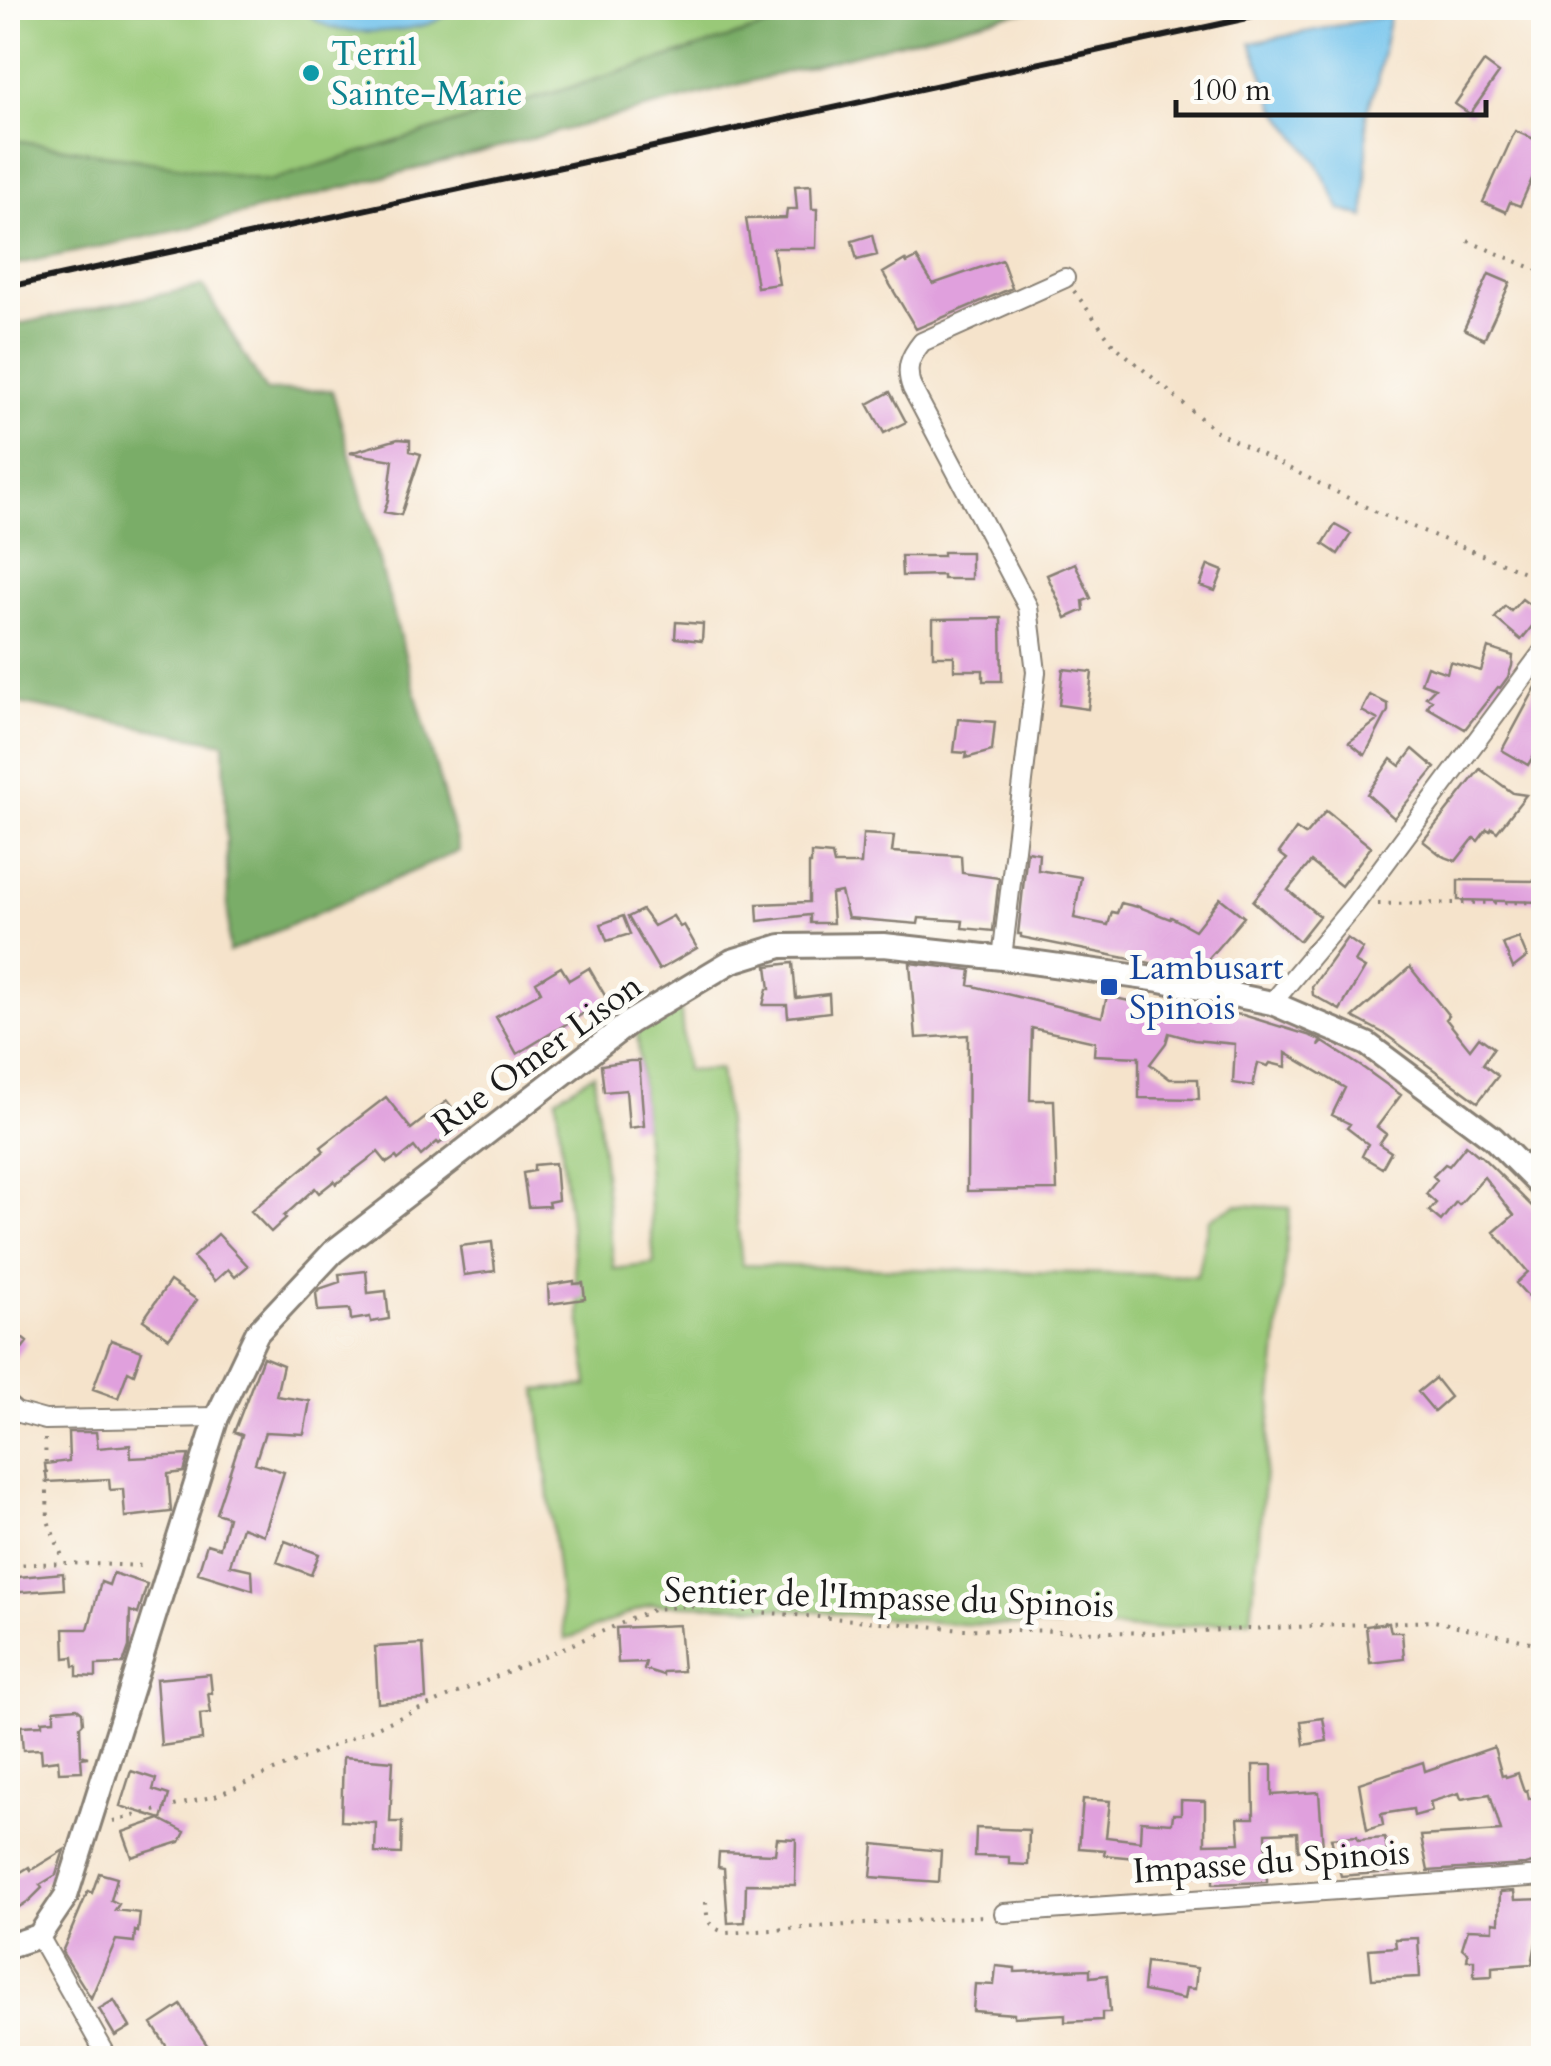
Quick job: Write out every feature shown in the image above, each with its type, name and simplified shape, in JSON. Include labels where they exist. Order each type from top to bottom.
[{"type":"street","points":[[1002,958],[1036,672],[1028,607],[912,388],[908,364],[922,342],[1064,278]]},
{"type":"street","points":[[1272,1003],[1355,904],[1544,650]]},
{"type":"street","name":"Rue Omer Lison","points":[[40,1936],[66,1896],[217,1417],[257,1333],[333,1252],[630,1022],[732,961],[780,946],[884,946],[1161,980],[1272,1003],[1367,1044],[1493,1138],[1544,1190]]},
{"type":"street","points":[[8,1405],[16,1412],[45,1420],[217,1417]]},
{"type":"street","name":"Impasse du Spinois","points":[[1004,1913],[1544,1876]]},
{"type":"street","points":[[8,1946],[40,1936],[108,2058]]},
{"type":"path","points":[[1468,241],[1544,273]]},
{"type":"path","points":[[1064,278],[1114,344],[1218,432],[1376,512],[1544,580]]},
{"type":"path","points":[[1355,904],[1544,902]]},
{"type":"path","points":[[45,1420],[48,1521],[65,1563]]},
{"type":"path","points":[[12,1565],[171,1567]]},
{"type":"path","name":"Sentier de l'Impasse du Spinois","points":[[91,1819],[115,1821],[214,1796],[655,1609],[686,1606],[982,1630],[1156,1633],[1434,1621],[1544,1645]]},
{"type":"path","points":[[706,1902],[711,1926],[727,1933],[1004,1913]]},
{"type":"green space","name":"Terril Sainte-Marie","points":[[8,8],[826,8],[269,181],[8,139]]},
{"type":"green space","points":[[826,8],[1048,8],[1005,15],[189,228],[8,266],[8,139],[269,181]]},
{"type":"green space","points":[[203,286],[266,391],[332,390],[459,851],[229,952],[224,743],[8,701],[8,326]]},
{"type":"green space","points":[[680,1002],[686,1071],[720,1069],[742,1265],[1197,1276],[1209,1219],[1237,1205],[1290,1208],[1251,1619],[1153,1629],[960,1624],[759,1607],[652,1604],[565,1640],[537,1390],[588,1386],[556,1098],[594,1074],[614,1269],[654,1264],[637,1029]]},
{"type":"water","points":[[304,8],[455,8],[428,24],[361,31],[326,25]]},
{"type":"water","points":[[1390,15],[1377,82],[1366,114],[1365,217],[1341,210],[1317,163],[1275,107],[1251,43]]},
{"type":"building","points":[[1484,62],[1499,73],[1470,114],[1455,104]]},
{"type":"building","points":[[1515,131],[1544,143],[1544,152],[1520,206],[1510,202],[1506,212],[1483,202]]},
{"type":"building","points":[[811,185],[812,209],[817,209],[816,248],[773,248],[779,284],[757,287],[746,219],[786,218],[787,209],[797,209],[795,186]]},
{"type":"building","points":[[872,235],[877,255],[857,260],[852,241]]},
{"type":"building","points":[[917,258],[933,284],[1002,260],[1012,288],[916,329],[883,273],[905,260],[907,263]]},
{"type":"building","points":[[1489,274],[1510,283],[1484,339],[1464,329]]},
{"type":"building","points":[[890,392],[906,422],[884,433],[868,404]]},
{"type":"building","points":[[398,439],[410,440],[410,451],[421,454],[401,515],[384,512],[393,460],[350,453]]},
{"type":"building","points":[[1335,525],[1351,534],[1338,554],[1323,544]]},
{"type":"building","points":[[943,552],[971,552],[971,579],[902,576],[901,556],[943,556]]},
{"type":"building","points":[[1075,563],[1091,598],[1083,601],[1084,610],[1066,618],[1047,575]]},
{"type":"building","points":[[1208,565],[1223,571],[1215,591],[1200,586]]},
{"type":"building","points":[[1522,599],[1542,614],[1521,640],[1495,618],[1505,606],[1511,611]]},
{"type":"building","points":[[1001,618],[1002,681],[983,681],[983,670],[954,670],[954,656],[933,656],[933,619]]},
{"type":"building","points":[[676,622],[703,624],[702,641],[675,638]]},
{"type":"building","points":[[1488,648],[1513,656],[1512,666],[1500,688],[1465,729],[1427,707],[1432,700],[1426,697],[1435,688],[1421,683],[1427,666],[1447,673],[1450,662],[1481,671]]},
{"type":"building","points":[[1063,669],[1092,672],[1088,709],[1059,705]]},
{"type":"building","points":[[1544,672],[1544,738],[1528,765],[1502,750]]},
{"type":"building","points":[[1370,695],[1388,704],[1388,711],[1365,755],[1349,742],[1378,720],[1362,711]]},
{"type":"building","points":[[958,719],[995,722],[992,751],[966,758],[967,753],[954,752]]},
{"type":"building","points":[[1413,749],[1435,768],[1394,818],[1367,794],[1391,759],[1400,766]]},
{"type":"building","points":[[1480,769],[1513,793],[1526,795],[1497,832],[1487,829],[1478,841],[1474,838],[1456,861],[1423,841]]},
{"type":"building","points":[[1326,811],[1371,847],[1341,886],[1311,862],[1288,890],[1319,916],[1299,941],[1253,901],[1287,859],[1279,853],[1296,829],[1305,835]]},
{"type":"building","points":[[863,834],[894,836],[892,852],[961,856],[962,873],[999,878],[993,931],[962,928],[963,921],[919,918],[918,924],[848,918],[841,892],[831,894],[833,923],[810,923],[810,915],[758,921],[757,904],[809,902],[811,853],[832,855],[834,864],[861,864]]},
{"type":"building","points":[[1027,851],[1039,853],[1038,870],[1081,877],[1074,918],[1108,925],[1112,912],[1117,913],[1121,903],[1171,917],[1195,930],[1220,898],[1244,917],[1208,959],[1219,968],[1215,976],[1021,937],[1018,934]]},
{"type":"building","points":[[1458,880],[1544,881],[1544,902],[1458,900]]},
{"type":"building","points":[[642,910],[654,926],[673,916],[680,927],[684,925],[697,948],[659,970],[628,917]]},
{"type":"building","points":[[623,916],[630,934],[607,941],[601,924]]},
{"type":"building","points":[[1347,938],[1363,949],[1355,962],[1365,968],[1340,1010],[1313,995],[1312,987]]},
{"type":"building","points":[[1519,938],[1527,957],[1513,968],[1503,944]]},
{"type":"building","points":[[793,963],[796,998],[829,994],[830,1012],[788,1017],[787,1005],[763,1005],[770,989],[767,966]]},
{"type":"building","points":[[910,963],[971,970],[969,985],[1102,1017],[1107,996],[1190,1015],[1243,1015],[1311,1036],[1322,1041],[1319,1046],[1323,1042],[1401,1095],[1377,1127],[1386,1134],[1379,1144],[1391,1152],[1382,1168],[1362,1156],[1368,1144],[1347,1128],[1350,1124],[1332,1115],[1345,1088],[1286,1053],[1286,1067],[1258,1063],[1253,1086],[1233,1083],[1235,1044],[1169,1033],[1150,1064],[1170,1079],[1198,1079],[1199,1099],[1139,1098],[1139,1057],[1094,1055],[1095,1042],[1032,1028],[1030,1100],[1054,1100],[1057,1190],[967,1191],[968,1035],[916,1038]]},
{"type":"building","points":[[561,967],[569,980],[589,968],[607,999],[517,1054],[496,1017],[541,992],[536,982]]},
{"type":"building","points":[[1410,967],[1470,1049],[1479,1037],[1494,1048],[1483,1064],[1498,1076],[1478,1102],[1385,1034],[1353,1017]]},
{"type":"building","points":[[639,1061],[644,1126],[629,1128],[626,1090],[604,1092],[601,1065]]},
{"type":"building","points":[[386,1097],[411,1129],[447,1101],[465,1124],[421,1156],[414,1147],[398,1160],[396,1157],[387,1163],[378,1152],[336,1184],[334,1181],[319,1193],[315,1188],[271,1232],[251,1211],[324,1151],[321,1147]]},
{"type":"building","points":[[1466,1145],[1544,1218],[1544,1295],[1534,1303],[1516,1283],[1528,1272],[1494,1232],[1514,1215],[1484,1177],[1441,1221],[1429,1211],[1436,1203],[1426,1194],[1437,1180],[1433,1176],[1445,1164],[1449,1166]]},
{"type":"building","points":[[555,1163],[558,1200],[548,1202],[549,1206],[528,1207],[523,1173],[534,1171],[534,1165]]},
{"type":"building","points":[[218,1234],[248,1266],[235,1277],[228,1269],[215,1281],[193,1257]]},
{"type":"building","points":[[492,1242],[495,1271],[464,1275],[460,1246]]},
{"type":"building","points":[[366,1271],[368,1293],[386,1291],[389,1319],[351,1320],[350,1309],[318,1311],[319,1289],[340,1282],[339,1274]]},
{"type":"building","points":[[170,1281],[197,1300],[169,1338],[143,1320]]},
{"type":"building","points":[[583,1283],[585,1299],[549,1304],[548,1285]]},
{"type":"building","points":[[8,1327],[27,1342],[8,1367]]},
{"type":"building","points":[[111,1340],[142,1351],[134,1374],[128,1371],[118,1398],[93,1389]]},
{"type":"building","points":[[263,1357],[283,1365],[276,1396],[310,1401],[304,1434],[265,1432],[255,1463],[284,1472],[264,1535],[242,1527],[230,1565],[252,1570],[253,1590],[198,1573],[207,1544],[220,1548],[228,1517],[216,1513],[242,1435],[234,1432]]},
{"type":"building","points":[[1435,1378],[1450,1397],[1434,1411],[1418,1392]]},
{"type":"building","points":[[68,1432],[96,1432],[98,1448],[130,1445],[131,1458],[189,1455],[184,1472],[168,1474],[171,1512],[125,1517],[123,1489],[110,1490],[109,1479],[47,1482],[45,1464],[69,1461]]},
{"type":"building","points":[[285,1541],[319,1554],[311,1575],[277,1562]]},
{"type":"building","points":[[63,1573],[64,1589],[8,1593],[8,1578]]},
{"type":"building","points":[[113,1573],[147,1584],[138,1614],[130,1611],[129,1647],[123,1664],[96,1665],[96,1677],[77,1676],[73,1657],[65,1658],[64,1629],[88,1629],[101,1582],[109,1585]]},
{"type":"building","points":[[1389,1623],[1391,1632],[1402,1632],[1404,1659],[1370,1663],[1366,1626]]},
{"type":"building","points":[[679,1625],[683,1671],[663,1675],[644,1669],[646,1662],[618,1663],[616,1628]]},
{"type":"building","points":[[423,1644],[426,1699],[378,1703],[375,1647]]},
{"type":"building","points":[[210,1674],[211,1713],[200,1714],[202,1740],[161,1746],[156,1679]]},
{"type":"building","points":[[77,1708],[82,1712],[83,1723],[81,1755],[88,1757],[81,1758],[82,1771],[59,1772],[58,1760],[42,1762],[41,1749],[23,1750],[21,1726],[42,1725],[42,1721],[54,1720],[54,1710]]},
{"type":"building","points":[[1323,1718],[1327,1741],[1304,1745],[1301,1721]]},
{"type":"building","points":[[1494,1747],[1502,1776],[1518,1773],[1529,1799],[1539,1796],[1544,1815],[1544,1860],[1525,1865],[1428,1871],[1421,1836],[1501,1831],[1490,1794],[1461,1799],[1459,1793],[1430,1802],[1432,1811],[1414,1816],[1413,1809],[1381,1814],[1383,1825],[1367,1830],[1359,1783],[1423,1762],[1425,1771]]},
{"type":"building","points":[[343,1757],[393,1761],[390,1822],[402,1822],[401,1854],[375,1853],[376,1823],[341,1821]]},
{"type":"building","points":[[1253,1765],[1272,1765],[1272,1795],[1319,1792],[1323,1848],[1298,1850],[1297,1832],[1266,1833],[1267,1882],[1213,1884],[1213,1876],[1145,1871],[1145,1859],[1079,1848],[1083,1799],[1110,1801],[1106,1837],[1140,1841],[1141,1821],[1172,1823],[1173,1814],[1181,1814],[1181,1800],[1205,1801],[1205,1844],[1240,1843],[1238,1818],[1254,1818]]},
{"type":"building","points":[[131,1771],[156,1779],[153,1790],[169,1795],[162,1819],[120,1806]]},
{"type":"building","points":[[160,1819],[185,1832],[180,1842],[132,1857],[123,1832]]},
{"type":"building","points":[[976,1828],[1029,1830],[1028,1865],[1009,1864],[1009,1857],[975,1856]]},
{"type":"building","points":[[1357,1836],[1358,1840],[1385,1838],[1390,1872],[1341,1876],[1331,1838]]},
{"type":"building","points":[[777,1838],[796,1839],[795,1885],[746,1884],[745,1922],[728,1923],[719,1852],[775,1854]]},
{"type":"building","points":[[874,1844],[941,1851],[939,1882],[871,1877]]},
{"type":"building","points":[[64,1850],[56,1875],[40,1885],[42,1888],[30,1900],[8,1914],[8,1880]]},
{"type":"building","points":[[99,1873],[117,1878],[111,1900],[119,1904],[115,1910],[140,1913],[134,1942],[116,1940],[91,1998],[62,1952]]},
{"type":"building","points":[[1514,1891],[1515,1900],[1544,1899],[1544,1922],[1540,1922],[1532,1964],[1492,1967],[1492,1976],[1474,1977],[1474,1960],[1467,1960],[1468,1953],[1462,1948],[1468,1929],[1493,1930],[1493,1922],[1499,1923],[1500,1892]]},
{"type":"building","points":[[1418,1938],[1420,1977],[1372,1979],[1369,1949],[1396,1947],[1395,1939]]},
{"type":"building","points":[[1146,1962],[1197,1968],[1195,1989],[1186,1988],[1184,1999],[1143,1991]]},
{"type":"building","points":[[996,1966],[1015,1968],[1015,1972],[1090,1969],[1090,1977],[1107,1975],[1110,2012],[1102,2012],[1102,2020],[1065,2022],[1065,2014],[1014,2017],[973,2011],[975,1984],[994,1985]]},
{"type":"building","points":[[114,2000],[130,2027],[115,2036],[99,2009]]},
{"type":"building","points":[[181,2005],[216,2058],[174,2058],[152,2024]]},
{"type":"railway","points":[[8,287],[1294,8]]},
{"type":"place","name":"Terril Sainte-Marie","points":[[311,73]]},
{"type":"place","name":"Lambusart Spinois","points":[[1109,987]]}]
